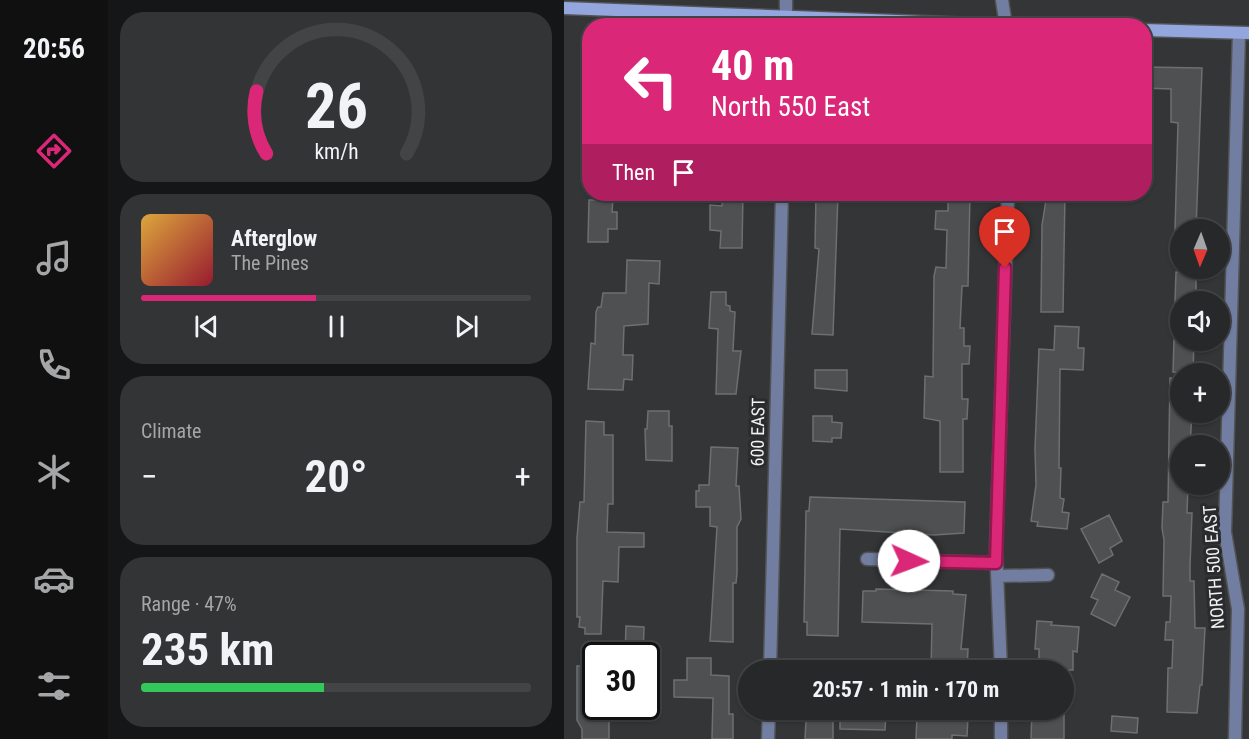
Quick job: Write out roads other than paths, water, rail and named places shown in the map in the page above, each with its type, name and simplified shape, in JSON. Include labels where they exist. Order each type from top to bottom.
[{"type":"street","points":[[786,0],[786,18]]},
{"type":"street","points":[[1002,0],[1005,18]]},
{"type":"street","points":[[564,8],[723,18]]},
{"type":"street","points":[[1152,30],[1244,33]]},
{"type":"street","name":"NORTH 500 EAST","points":[[1235,739],[1238,609],[1225,532],[1244,33]]},
{"type":"street","name":"600 EAST","points":[[770,660],[782,201]]},
{"type":"street","points":[[1001,660],[997,570],[1008,201]]},
{"type":"street","points":[[867,559],[1048,575]]},
{"type":"street","points":[[768,739],[769,720]]},
{"type":"street","points":[[1001,720],[1001,739]]}]
